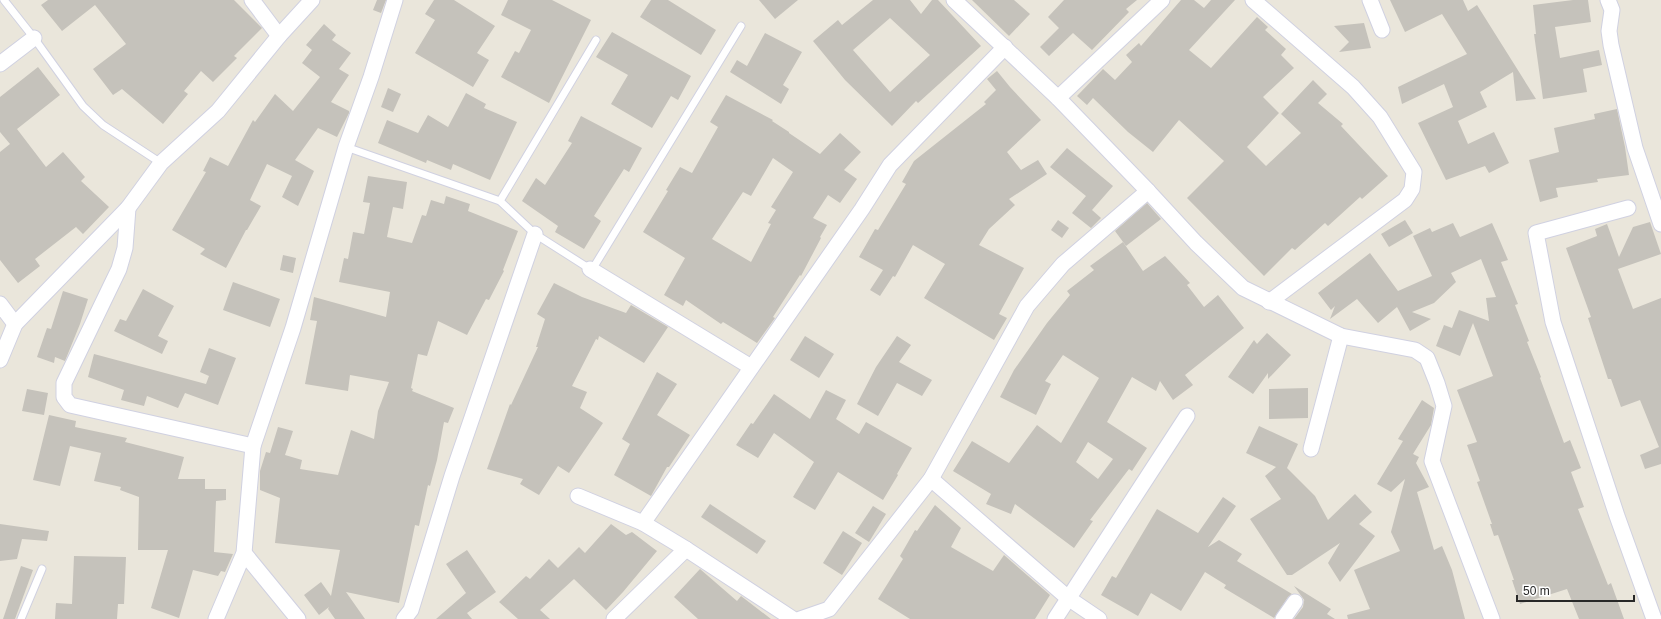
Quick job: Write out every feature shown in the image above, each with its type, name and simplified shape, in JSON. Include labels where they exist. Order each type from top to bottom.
[{"type":"street","points":[[252,0],[279,36]]},
{"type":"street","points":[[0,360],[15,324],[128,208],[161,163],[218,111],[279,36],[312,0]]},
{"type":"street","points":[[216,619],[244,553],[253,446],[293,328],[346,147],[371,77],[395,0]]},
{"type":"street","points":[[954,0],[1058,98],[1148,191],[1196,244],[1224,272],[1243,288],[1341,336],[1415,350],[1427,358],[1444,406],[1432,461],[1492,619]]},
{"type":"street","points":[[1058,98],[1162,0]]},
{"type":"street","points":[[1253,0],[1353,87],[1380,117],[1414,172],[1412,189],[1405,200],[1269,302]]},
{"type":"street","points":[[1370,0],[1382,30]]},
{"type":"street","points":[[1608,0],[1612,10],[1609,31],[1611,45],[1635,148],[1661,224]]},
{"type":"street","points":[[0,64],[34,38]]},
{"type":"street","points":[[643,523],[862,210],[890,165],[1005,47]]},
{"type":"street","points":[[800,619],[829,609],[931,479],[1027,306],[1063,264],[1148,191]]},
{"type":"street","points":[[128,208],[125,248],[120,269],[64,383],[64,397],[70,405],[253,446]]},
{"type":"street","points":[[1628,208],[1536,233],[1553,322],[1617,516],[1654,619]]},
{"type":"street","points":[[404,619],[411,610],[452,476],[535,234]]},
{"type":"street","points":[[590,269],[751,367]]},
{"type":"street","points":[[0,304],[15,324]]},
{"type":"street","points":[[1312,449],[1341,336]]},
{"type":"street","points":[[1055,619],[1187,416]]},
{"type":"street","points":[[931,479],[1068,598],[1099,619]]},
{"type":"street","points":[[578,496],[643,523],[686,549],[793,619]]},
{"type":"street","points":[[614,619],[686,549]]},
{"type":"street","points":[[244,553],[298,619]]},
{"type":"street","points":[[1284,619],[1295,602]]},
{"type":"lane","points":[[4,0],[34,38],[83,106],[103,125],[161,163]]},
{"type":"lane","points":[[346,147],[500,201],[535,234],[590,269],[595,265],[741,26]]},
{"type":"lane","points":[[500,201],[596,40]]},
{"type":"lane","points":[[21,619],[42,569]]},
{"type":"building","points":[[48,0],[234,0],[262,28],[234,56],[237,58],[213,82],[201,71],[184,91],[188,94],[163,124],[122,89],[113,95],[93,69],[126,44],[95,5],[62,31],[41,5]]},
{"type":"building","points":[[377,0],[386,0],[381,13],[373,10]]},
{"type":"building","points":[[434,0],[454,0],[495,26],[477,53],[489,60],[473,87],[415,53],[435,20],[425,14]]},
{"type":"building","points":[[508,0],[552,0],[591,20],[549,103],[501,77],[515,51],[519,53],[531,30],[501,15]]},
{"type":"building","points":[[651,0],[668,0],[716,30],[701,55],[640,17]]},
{"type":"building","points":[[759,0],[798,0],[775,19]]},
{"type":"building","points":[[873,0],[910,0],[921,14],[932,0],[938,0],[981,46],[918,103],[916,101],[892,126],[845,80],[813,41],[838,20],[842,25]],"holes":[[[890,18],[930,55],[890,92],[853,50]]]},
{"type":"building","points":[[972,0],[1014,0],[1030,14],[1009,36]]},
{"type":"building","points":[[1064,0],[1137,0],[1126,9],[1129,12],[1092,50],[1073,33],[1049,56],[1040,47],[1059,28],[1048,17]]},
{"type":"building","points":[[1181,0],[1194,0],[1204,8],[1211,0],[1235,0],[1189,50],[1211,68],[1257,17],[1268,27],[1265,30],[1286,49],[1281,55],[1294,68],[1263,97],[1279,113],[1247,147],[1266,166],[1301,133],[1281,114],[1313,80],[1327,94],[1318,103],[1343,124],[1341,126],[1388,176],[1362,199],[1360,197],[1328,226],[1325,223],[1295,250],[1292,248],[1264,276],[1187,198],[1224,161],[1179,120],[1153,152],[1128,132],[1093,98],[1087,105],[1077,96],[1103,69],[1115,80],[1132,62],[1126,55],[1139,43],[1141,46]]},
{"type":"building","points":[[1390,0],[1463,0],[1468,11],[1477,5],[1536,99],[1516,101],[1513,72],[1480,92],[1487,107],[1458,121],[1468,144],[1494,132],[1509,163],[1489,173],[1485,166],[1446,180],[1418,123],[1453,107],[1444,84],[1402,104],[1398,87],[1467,54],[1442,14],[1405,32]]},
{"type":"building","points":[[1573,0],[1588,0],[1591,22],[1555,27],[1560,58],[1599,50],[1602,65],[1583,69],[1587,92],[1543,99],[1534,34],[1536,34],[1533,5]]},
{"type":"building","points":[[1364,23],[1371,48],[1339,52],[1349,42],[1334,26]]},
{"type":"building","points":[[324,24],[336,35],[332,40],[351,53],[339,69],[349,75],[331,102],[349,111],[349,113],[337,137],[318,128],[295,160],[314,171],[298,206],[282,197],[292,176],[267,164],[250,200],[261,206],[246,230],[226,268],[200,254],[205,249],[172,230],[206,172],[203,171],[210,157],[228,166],[253,120],[255,122],[275,94],[293,111],[320,77],[302,63],[312,50],[306,45]]},
{"type":"building","points":[[612,32],[691,76],[678,100],[671,96],[652,128],[611,104],[628,75],[596,57]]},
{"type":"building","points":[[765,33],[802,52],[783,85],[789,89],[781,104],[730,72],[737,60],[747,66]]},
{"type":"building","points":[[38,67],[60,95],[17,129],[46,167],[63,152],[85,177],[81,181],[109,207],[83,234],[76,227],[35,259],[40,266],[18,283],[0,260],[0,152],[10,144],[0,132],[0,97]]},
{"type":"building","points":[[997,71],[1041,120],[1007,152],[1021,170],[1038,160],[1047,174],[1009,199],[1015,205],[989,229],[979,245],[1024,268],[999,314],[1007,318],[994,340],[924,298],[945,264],[913,245],[895,277],[893,276],[880,296],[870,290],[883,270],[859,257],[875,229],[878,230],[906,184],[902,182],[914,161],[986,104],[984,102],[996,90],[987,79]]},
{"type":"building","points":[[388,88],[401,94],[393,112],[381,107]]},
{"type":"building","points":[[466,93],[486,104],[484,108],[517,122],[490,180],[453,164],[451,170],[427,160],[426,163],[378,143],[387,120],[418,133],[428,115],[448,127]]},
{"type":"building","points":[[726,95],[773,120],[772,121],[820,154],[840,133],[861,152],[844,170],[857,179],[840,203],[828,195],[813,218],[827,225],[801,276],[800,275],[773,317],[775,318],[757,343],[723,322],[721,324],[686,300],[683,306],[664,295],[685,258],[643,232],[668,191],[666,190],[680,167],[692,173],[718,127],[710,122]],"holes":[[[773,158],[793,172],[771,207],[776,210],[768,223],[771,224],[751,262],[712,239],[743,192],[751,196]]]},
{"type":"building","points":[[1617,109],[1629,175],[1597,179],[1598,182],[1556,188],[1558,197],[1540,202],[1529,160],[1559,152],[1554,128],[1595,119],[1594,114]]},
{"type":"building","points":[[581,116],[642,148],[629,172],[624,169],[594,216],[601,221],[584,249],[555,232],[558,226],[522,201],[536,178],[545,185],[572,143],[568,141]]},
{"type":"building","points":[[1067,148],[1113,186],[1092,210],[1101,218],[1091,228],[1072,213],[1086,196],[1050,167]]},
{"type":"building","points":[[368,176],[407,182],[403,209],[393,207],[387,237],[412,243],[422,215],[426,216],[431,200],[444,204],[446,196],[470,204],[468,211],[518,231],[503,270],[504,271],[489,300],[486,299],[467,335],[438,321],[427,356],[418,354],[411,388],[413,389],[412,391],[454,408],[448,423],[444,422],[437,460],[430,486],[428,485],[419,526],[415,525],[399,603],[346,592],[365,619],[335,619],[328,609],[329,607],[319,615],[304,595],[321,582],[331,596],[340,550],[275,543],[280,498],[260,490],[260,471],[266,452],[270,453],[278,427],[293,431],[285,455],[302,460],[300,469],[338,475],[351,430],[374,439],[378,411],[389,382],[350,375],[348,391],[305,384],[317,321],[310,320],[314,297],[386,317],[390,292],[339,282],[344,258],[348,259],[353,232],[364,234],[370,203],[363,202]]},
{"type":"building","points":[[1147,203],[1161,219],[1126,246],[1115,231]]},
{"type":"building","points":[[1058,220],[1069,228],[1062,238],[1051,230]]},
{"type":"building","points":[[1405,220],[1413,233],[1389,247],[1381,234]]},
{"type":"building","points":[[1650,222],[1661,254],[1618,269],[1633,309],[1661,298],[1661,464],[1645,469],[1640,455],[1659,447],[1640,400],[1621,407],[1611,379],[1608,379],[1588,318],[1591,317],[1566,248],[1597,236],[1595,229],[1607,224],[1619,257],[1633,227]]},
{"type":"building","points":[[1453,223],[1460,237],[1492,223],[1500,241],[1508,260],[1501,262],[1518,304],[1515,305],[1529,341],[1527,342],[1564,443],[1570,440],[1581,468],[1571,472],[1584,507],[1578,509],[1608,585],[1611,583],[1624,619],[1579,619],[1567,589],[1520,604],[1512,580],[1514,580],[1498,535],[1494,536],[1490,524],[1492,524],[1477,482],[1480,481],[1467,445],[1477,442],[1457,390],[1493,376],[1473,323],[1460,356],[1436,346],[1444,325],[1452,328],[1459,310],[1489,321],[1486,298],[1496,297],[1481,259],[1451,273],[1456,282],[1434,303],[1412,312],[1431,319],[1410,331],[1397,307],[1378,323],[1357,299],[1330,319],[1335,306],[1331,310],[1318,293],[1370,253],[1398,291],[1432,276],[1413,236],[1430,228],[1432,232]]},
{"type":"building","points":[[1123,242],[1143,271],[1165,256],[1190,283],[1187,285],[1204,307],[1218,295],[1244,328],[1185,375],[1193,385],[1173,400],[1160,381],[1156,391],[1132,377],[1107,422],[1147,448],[1132,471],[1129,469],[1090,520],[1093,521],[1074,548],[1015,504],[1011,514],[986,504],[991,494],[953,471],[972,441],[1009,463],[1037,425],[1061,443],[1099,378],[1063,355],[1045,381],[1051,384],[1036,415],[1000,397],[1014,370],[1047,323],[1070,295],[1067,291],[1094,270],[1090,266]],"holes":[[[1088,442],[1113,459],[1098,479],[1076,462]]]},
{"type":"building","points":[[283,255],[296,258],[293,273],[280,270]]},
{"type":"building","points":[[233,282],[280,299],[270,327],[223,310]]},
{"type":"building","points":[[554,283],[582,297],[626,313],[631,305],[668,327],[644,363],[599,336],[598,340],[596,339],[572,386],[587,392],[580,408],[603,423],[569,473],[558,466],[539,495],[520,484],[523,479],[487,469],[510,404],[511,405],[538,347],[536,347],[545,319],[537,314]]},
{"type":"building","points":[[143,289],[174,306],[158,336],[168,341],[162,354],[114,331],[120,319],[126,321]]},
{"type":"building","points":[[63,291],[88,299],[65,361],[55,357],[54,363],[37,357],[47,328],[51,329]]},
{"type":"building","points":[[1267,333],[1291,355],[1268,379],[1268,373],[1253,394],[1228,377],[1254,340],[1257,344]]},
{"type":"building","points":[[805,336],[834,354],[819,378],[790,360]]},
{"type":"building","points":[[897,336],[911,345],[899,362],[932,380],[922,396],[897,383],[878,416],[857,404],[876,367]]},
{"type":"building","points":[[209,348],[236,358],[218,405],[185,393],[178,408],[147,396],[144,406],[121,400],[124,390],[88,377],[94,354],[206,384],[209,376],[200,372]]},
{"type":"building","points":[[657,372],[677,384],[657,415],[690,435],[669,467],[667,467],[651,496],[614,475],[630,444],[622,439]]},
{"type":"building","points":[[1308,388],[1308,418],[1269,419],[1269,389]]},
{"type":"building","points":[[27,389],[48,393],[44,415],[22,411]]},
{"type":"building","points":[[826,390],[846,400],[836,419],[859,434],[866,422],[912,448],[883,500],[838,472],[815,510],[793,497],[814,462],[774,433],[758,458],[736,445],[774,394],[810,419]]},
{"type":"building","points":[[1422,400],[1434,408],[1431,425],[1413,454],[1419,457],[1416,463],[1429,487],[1417,492],[1434,550],[1442,546],[1452,570],[1465,619],[1348,619],[1347,615],[1370,609],[1354,570],[1400,551],[1391,532],[1405,479],[1391,492],[1377,484],[1403,441],[1398,439]]},
{"type":"building","points":[[49,415],[76,421],[75,427],[127,438],[125,442],[184,457],[178,479],[205,479],[205,489],[226,489],[226,500],[216,501],[214,552],[233,554],[225,572],[221,571],[218,576],[193,570],[179,618],[151,608],[168,550],[138,550],[139,497],[120,490],[121,487],[94,481],[101,453],[70,446],[60,486],[33,480]]},
{"type":"building","points":[[1259,426],[1298,444],[1287,468],[1315,496],[1328,520],[1355,494],[1372,512],[1359,524],[1375,536],[1340,582],[1328,563],[1340,543],[1292,575],[1287,575],[1250,519],[1281,499],[1265,476],[1276,467],[1246,453]]},
{"type":"building","points":[[1223,497],[1236,506],[1208,547],[1219,540],[1242,554],[1237,561],[1292,594],[1288,597],[1274,618],[1224,588],[1226,585],[1205,572],[1181,611],[1151,593],[1138,616],[1101,595],[1112,576],[1116,578],[1157,509],[1198,533]]},
{"type":"building","points":[[710,504],[766,541],[757,554],[701,517]]},
{"type":"building","points":[[935,505],[961,528],[951,547],[993,571],[1004,555],[1050,595],[1035,619],[910,619],[878,599],[903,559],[900,556],[915,530],[917,531]]},
{"type":"building","points":[[873,506],[886,514],[869,542],[855,533]]},
{"type":"building","points":[[0,524],[49,531],[47,541],[22,539],[17,559],[0,561]]},
{"type":"building","points":[[611,524],[626,535],[632,532],[657,551],[606,610],[574,579],[540,610],[550,619],[518,619],[499,602],[526,576],[530,579],[549,559],[558,568],[579,547],[585,553]]},
{"type":"building","points":[[843,531],[862,543],[842,575],[823,563]]},
{"type":"building","points":[[467,550],[496,592],[467,613],[472,619],[436,619],[466,593],[446,564]]},
{"type":"building","points":[[74,556],[126,557],[124,604],[118,604],[117,619],[55,619],[56,603],[72,604]]},
{"type":"building","points":[[21,566],[33,570],[15,619],[3,619]]},
{"type":"building","points":[[700,569],[737,601],[741,596],[771,619],[698,619],[674,597]]},
{"type":"building","points":[[1294,586],[1331,609],[1327,614],[1335,619],[1294,619],[1303,607],[1304,600],[1305,601]]}]
